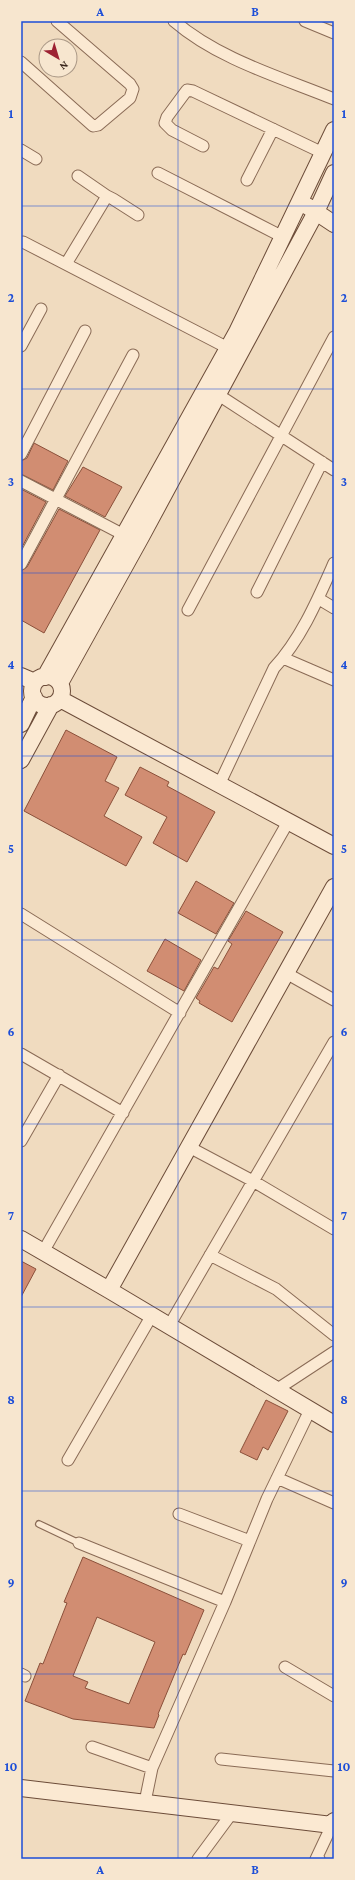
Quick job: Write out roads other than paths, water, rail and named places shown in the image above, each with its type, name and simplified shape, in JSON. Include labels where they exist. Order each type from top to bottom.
[{"type":"street","points":[[21,62],[93,126],[98,125],[130,98],[133,89],[130,84],[56,21]]},
{"type":"street","points":[[174,21],[191,36],[244,62],[334,99]]},
{"type":"street","points":[[305,21],[334,33]]},
{"type":"street","points":[[203,146],[172,130],[165,123],[167,117],[187,90],[193,91],[323,153]]},
{"type":"street","points":[[247,180],[273,129]]},
{"type":"street","points":[[21,724],[34,683],[124,534],[228,348],[334,130]]},
{"type":"street","points":[[21,150],[36,160]]},
{"type":"street","points":[[158,172],[283,237]]},
{"type":"street","points":[[60,683],[141,537],[316,212],[334,173]]},
{"type":"street","points":[[78,176],[138,215]]},
{"type":"street","points":[[66,264],[107,196]]},
{"type":"street","points":[[300,201],[334,224]]},
{"type":"street","points":[[23,242],[228,348]]},
{"type":"street","points":[[21,346],[41,310]]},
{"type":"street","points":[[21,454],[85,331]]},
{"type":"street","points":[[188,610],[334,337]]},
{"type":"street","points":[[21,564],[133,355]]},
{"type":"street","points":[[217,394],[334,470]]},
{"type":"street","points":[[257,592],[322,462]]},
{"type":"street","points":[[21,481],[124,534]]},
{"type":"street","points":[[219,785],[274,668],[283,658],[319,599],[334,563]]},
{"type":"street","points":[[319,599],[334,608]]},
{"type":"street","points":[[283,658],[334,680]]},
{"type":"street","points":[[21,760],[55,702],[62,694],[60,683],[56,679],[34,683]]},
{"type":"street","points":[[34,683],[41,704],[55,702],[219,785],[334,846]]},
{"type":"street","points":[[43,1252],[288,822]]},
{"type":"street","points":[[109,1290],[334,887]]},
{"type":"street","points":[[21,914],[180,1013]]},
{"type":"street","points":[[286,972],[334,1000]]},
{"type":"street","points":[[169,1326],[334,1042]]},
{"type":"street","points":[[21,1054],[123,1113]]},
{"type":"street","points":[[21,1141],[58,1075]]},
{"type":"street","points":[[189,1147],[253,1181],[334,1229]]},
{"type":"street","points":[[21,1240],[152,1315],[334,1424]]},
{"type":"street","points":[[210,1255],[276,1290],[334,1335]]},
{"type":"street","points":[[68,1460],[152,1315]]},
{"type":"street","points":[[276,1390],[334,1352]]},
{"type":"street","points":[[145,1802],[152,1768],[225,1602],[277,1478],[310,1410]]},
{"type":"street","points":[[277,1478],[334,1503]]},
{"type":"street","points":[[179,1514],[250,1541]]},
{"type":"street","points":[[79,1543],[225,1602]]},
{"type":"street","points":[[285,1667],[334,1696]]},
{"type":"street","points":[[92,1747],[152,1768]]},
{"type":"street","points":[[221,1759],[334,1771]]},
{"type":"street","points":[[21,1788],[232,1813],[333,1823],[316,1858],[319,1859]]},
{"type":"street","points":[[198,1859],[232,1813]]},
{"type":"lane","points":[[39,1524],[79,1543]]}]
